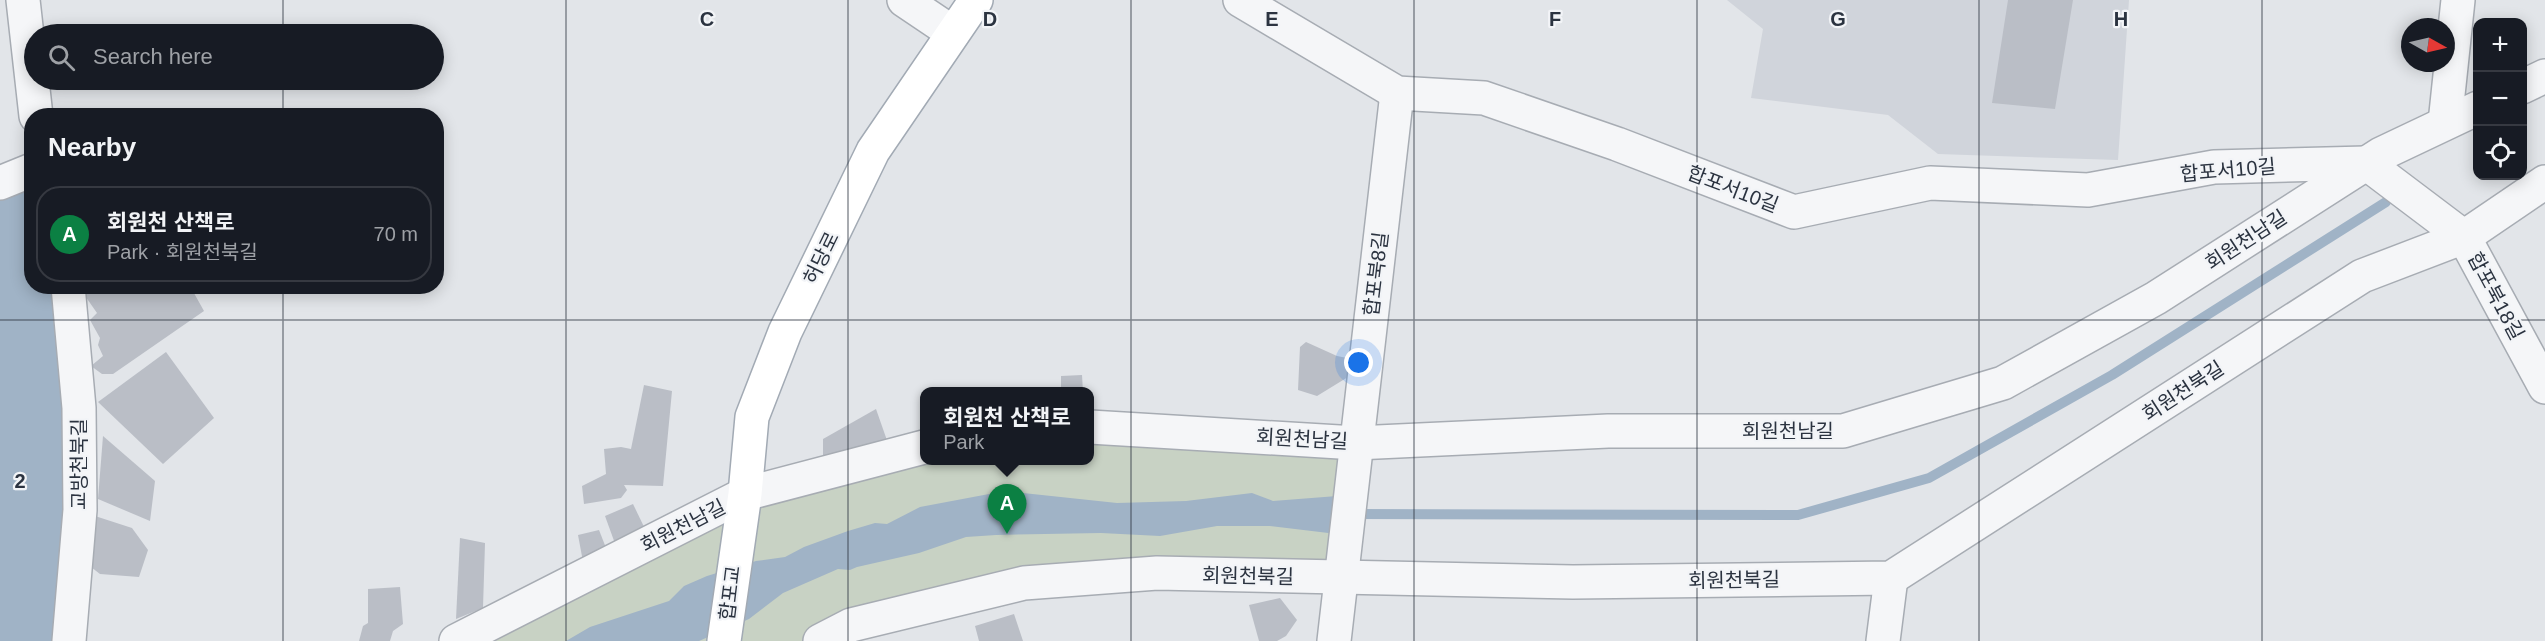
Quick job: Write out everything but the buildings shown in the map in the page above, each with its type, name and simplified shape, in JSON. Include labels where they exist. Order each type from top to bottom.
[{"type":"main road","name":"허당로","points":[[737,545],[745,494],[752,417],[785,332],[873,151],[976,0]]},
{"type":"main road","name":"합포교","points":[[724,641],[737,545]]},
{"type":"street","points":[[23,0],[26,24]]},
{"type":"street","points":[[904,0],[953,33]]},
{"type":"street","name":"합포서10길","points":[[1240,0],[1397,93],[1484,98],[1617,144],[1794,212],[1930,183],[2088,190],[2214,167],[2366,163]]},
{"type":"street","points":[[2445,123],[2458,0]]},
{"type":"street","points":[[2527,85],[2545,76]]},
{"type":"street","points":[[33,90],[35,108]]},
{"type":"street","name":"합포북8길","points":[[1342,571],[1397,93]]},
{"type":"street","name":"회원천남길","points":[[1094,427],[1355,449],[1608,431],[1843,431],[2003,383],[2156,298],[2366,163],[2473,110]]},
{"type":"street","points":[[2366,163],[2464,237]]},
{"type":"street","points":[[0,183],[24,173]]},
{"type":"street","name":"회원천북길","points":[[820,641],[851,625],[1024,583],[1157,573],[1342,571],[1573,582],[1891,578],[2362,276],[2464,237],[2545,182]]},
{"type":"street","name":"합포북18길","points":[[2464,237],[2545,387]]},
{"type":"street","name":"교방천북길","points":[[69,294],[79,408],[80,510],[69,641]]},
{"type":"street","name":"회원천남길","points":[[456,641],[745,494],[920,448]]},
{"type":"street","points":[[1334,641],[1342,571]]},
{"type":"street","points":[[1883,641],[1891,578]]},
{"type":"shaded area","points":[[1727,0],[2129,0],[2118,160],[1938,154],[1888,115],[1751,98],[1763,29]]},
{"type":"green space","points":[[1094,427],[1356,443],[1341,578],[1024,583],[820,641],[456,641],[745,494],[920,461],[920,465],[1094,465]]},
{"type":"water","points":[[24,173],[24,294],[68,294],[69,641],[0,641],[0,183]]},
{"type":"water","points":[[1005,491],[1117,503],[1186,501],[1252,493],[1273,501],[1350,495],[1345,535],[1270,526],[1217,526],[1160,536],[1101,533],[966,537],[919,553],[850,570],[838,569],[783,593],[749,619],[699,641],[566,641],[590,627],[669,601],[684,586],[707,576],[756,561],[785,557],[804,547],[875,523],[887,524],[920,507]]},
{"type":"waterway","points":[[1352,514],[1798,515],[1929,478],[2112,375],[2386,202]]},
{"type":"place","name":"회원천 산책로","points":[[1007,534]]}]
